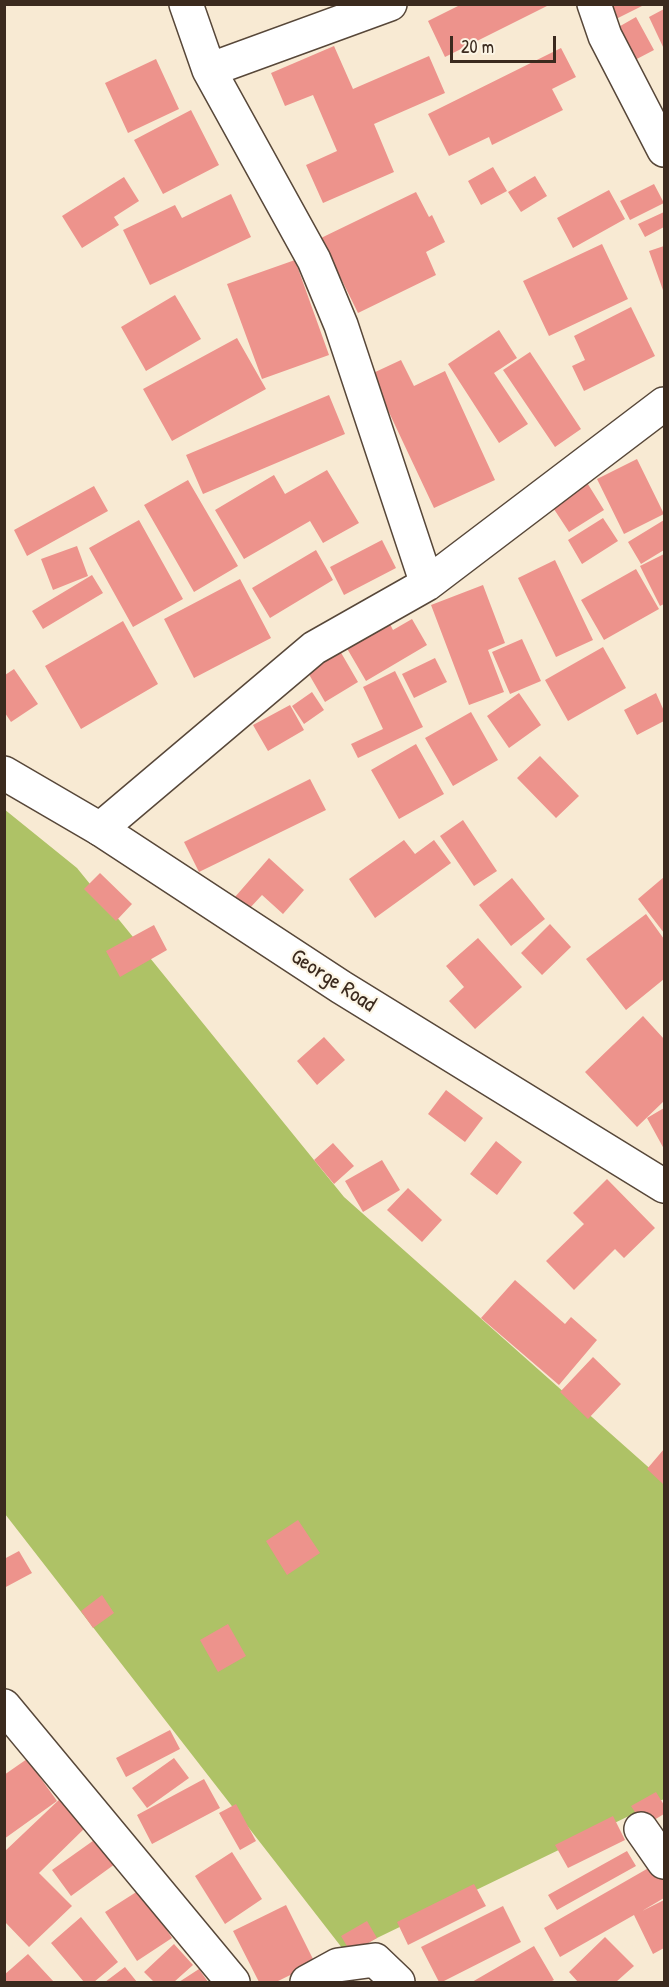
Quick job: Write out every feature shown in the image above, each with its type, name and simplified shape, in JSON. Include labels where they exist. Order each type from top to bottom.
[{"type":"street","points":[[186,4],[209,70],[314,260],[341,325],[427,584]]},
{"type":"street","points":[[209,70],[390,4]]},
{"type":"street","points":[[594,4],[605,36],[664,150]]},
{"type":"street","points":[[100,829],[315,648],[427,584],[664,404]]},
{"type":"street","name":"George Road","points":[[4,773],[100,829],[341,987],[664,1186]]},
{"type":"street","points":[[4,1706],[233,1983]]},
{"type":"street","points":[[642,1829],[664,1862]]},
{"type":"street","points":[[307,1983],[338,1965],[375,1960],[398,1983]]},
{"type":"green space","points":[[4,809],[77,868],[344,1197],[664,1481],[664,1799],[346,1953],[5,1514]]},
{"type":"building","points":[[462,4],[551,4],[445,57],[428,21]]},
{"type":"building","points":[[604,4],[646,4],[612,21]]},
{"type":"building","points":[[664,9],[664,49],[649,17]]},
{"type":"building","points":[[636,17],[654,50],[633,61],[615,29]]},
{"type":"building","points":[[334,46],[353,89],[429,56],[445,93],[374,124],[394,172],[323,203],[306,165],[337,151],[313,95],[285,106],[271,73]]},
{"type":"building","points":[[561,48],[576,77],[552,89],[563,110],[492,145],[489,137],[449,156],[428,114]]},
{"type":"building","points":[[156,59],[179,109],[128,133],[105,83]]},
{"type":"building","points":[[191,110],[219,165],[163,194],[134,140]]},
{"type":"building","points":[[493,167],[507,191],[481,205],[468,181]]},
{"type":"building","points":[[535,176],[547,196],[521,212],[508,192]]},
{"type":"building","points":[[124,177],[139,201],[114,217],[119,225],[82,248],[62,216]]},
{"type":"building","points":[[654,184],[664,203],[630,220],[620,201]]},
{"type":"building","points":[[609,190],[625,219],[573,248],[557,218]]},
{"type":"building","points":[[416,192],[429,217],[432,215],[445,242],[426,252],[436,275],[358,313],[321,238]]},
{"type":"building","points":[[231,194],[251,237],[150,285],[123,230],[175,205],[182,218]]},
{"type":"building","points":[[664,212],[664,227],[645,237],[638,224]]},
{"type":"building","points":[[602,244],[628,299],[549,336],[523,281]]},
{"type":"building","points":[[664,246],[664,293],[649,251]]},
{"type":"building","points":[[295,260],[329,355],[262,379],[227,284]]},
{"type":"building","points":[[175,295],[201,339],[146,371],[121,327]]},
{"type":"building","points":[[631,307],[655,356],[584,391],[572,366],[585,360],[574,336]]},
{"type":"building","points":[[499,330],[517,358],[494,373],[528,424],[499,443],[448,364]]},
{"type":"building","points":[[237,338],[266,389],[172,441],[143,389]]},
{"type":"building","points":[[530,352],[581,429],[555,447],[503,370]]},
{"type":"building","points":[[401,360],[414,386],[445,371],[495,480],[434,508],[371,374]]},
{"type":"building","points":[[329,395],[345,434],[203,494],[186,455]]},
{"type":"building","points":[[637,459],[664,514],[624,534],[597,479]]},
{"type":"building","points":[[327,470],[359,523],[323,543],[310,521],[244,559],[215,510],[274,475],[285,494]]},
{"type":"building","points":[[188,480],[238,566],[194,592],[144,505]]},
{"type":"building","points":[[586,481],[604,510],[569,532],[550,503]]},
{"type":"building","points":[[94,486],[108,511],[27,556],[14,530]]},
{"type":"building","points":[[603,518],[618,541],[582,564],[568,540]]},
{"type":"building","points":[[139,520],[183,599],[133,627],[89,548]]},
{"type":"building","points":[[664,520],[664,550],[641,564],[628,542]]},
{"type":"building","points":[[382,540],[396,568],[344,595],[330,567]]},
{"type":"building","points":[[77,546],[88,576],[53,590],[41,559]]},
{"type":"building","points":[[316,550],[333,580],[270,618],[252,588]]},
{"type":"building","points":[[664,554],[664,604],[660,606],[640,566]]},
{"type":"building","points":[[555,560],[593,640],[556,657],[518,578]]},
{"type":"building","points":[[636,569],[659,609],[604,640],[581,600]]},
{"type":"building","points":[[92,575],[103,593],[43,629],[32,611]]},
{"type":"building","points":[[240,579],[271,638],[194,678],[164,619]]},
{"type":"building","points":[[483,585],[505,643],[488,650],[504,692],[469,705],[431,605]]},
{"type":"building","points":[[412,619],[427,645],[366,681],[345,645],[388,620],[393,630]]},
{"type":"building","points":[[123,621],[158,684],[81,729],[45,666]]},
{"type":"building","points":[[522,639],[541,681],[510,694],[492,652]]},
{"type":"building","points":[[336,644],[358,682],[325,702],[303,664]]},
{"type":"building","points":[[603,647],[626,688],[568,721],[545,680]]},
{"type":"building","points":[[435,658],[447,682],[414,698],[402,674]]},
{"type":"building","points":[[14,669],[38,704],[11,722],[5,713],[5,675]]},
{"type":"building","points":[[395,671],[423,727],[358,758],[351,744],[383,729],[363,687]]},
{"type":"building","points":[[312,692],[324,710],[304,724],[292,706]]},
{"type":"building","points":[[519,693],[541,725],[509,748],[487,716]]},
{"type":"building","points":[[656,693],[664,711],[664,721],[637,735],[624,710]]},
{"type":"building","points":[[290,705],[304,730],[268,751],[253,725]]},
{"type":"building","points":[[471,712],[498,760],[453,786],[425,738]]},
{"type":"building","points":[[416,744],[444,794],[399,819],[371,770]]},
{"type":"building","points":[[540,756],[579,796],[556,818],[517,778]]},
{"type":"building","points":[[310,779],[326,810],[199,872],[184,842]]},
{"type":"building","points":[[463,820],[497,871],[474,886],[440,836]]},
{"type":"building","points":[[404,840],[415,854],[434,840],[451,863],[375,918],[349,879]]},
{"type":"building","points":[[269,858],[304,890],[283,914],[262,895],[249,909],[235,897]]},
{"type":"building","points":[[100,873],[132,904],[116,921],[84,889]]},
{"type":"building","points":[[664,877],[664,933],[638,899]]},
{"type":"building","points":[[512,878],[545,919],[511,946],[479,905]]},
{"type":"building","points":[[646,914],[664,939],[664,979],[626,1010],[586,959]]},
{"type":"building","points":[[550,924],[571,947],[542,975],[521,953]]},
{"type":"building","points":[[154,925],[167,950],[120,977],[106,951]]},
{"type":"building","points":[[478,938],[522,987],[475,1029],[449,1001],[464,987],[446,966]]},
{"type":"building","points":[[643,1016],[664,1039],[664,1101],[637,1127],[585,1072]]},
{"type":"building","points":[[324,1037],[345,1060],[317,1085],[297,1061]]},
{"type":"building","points":[[446,1090],[483,1118],[465,1142],[428,1114]]},
{"type":"building","points":[[664,1108],[664,1149],[647,1118]]},
{"type":"building","points":[[496,1141],[522,1162],[497,1195],[470,1174]]},
{"type":"building","points":[[333,1143],[354,1166],[334,1184],[314,1160]]},
{"type":"building","points":[[382,1160],[400,1190],[363,1212],[345,1181]]},
{"type":"building","points":[[607,1179],[655,1228],[624,1258],[615,1249],[574,1290],[546,1261],[584,1224],[573,1213]]},
{"type":"building","points":[[408,1188],[442,1220],[422,1242],[387,1210]]},
{"type":"building","points":[[515,1280],[565,1324],[571,1317],[597,1340],[559,1385],[481,1318]]},
{"type":"building","points":[[593,1357],[621,1384],[588,1419],[560,1392]]},
{"type":"building","points":[[664,1449],[664,1485],[647,1469]]},
{"type":"building","points":[[298,1520],[320,1553],[287,1575],[266,1541]]},
{"type":"building","points":[[19,1551],[32,1573],[4,1588],[4,1559]]},
{"type":"building","points":[[102,1595],[114,1613],[93,1628],[81,1611]]},
{"type":"building","points":[[228,1624],[246,1656],[218,1672],[200,1640]]},
{"type":"building","points":[[170,1730],[180,1749],[126,1777],[116,1758]]},
{"type":"building","points":[[174,1758],[189,1778],[147,1808],[132,1788]]},
{"type":"building","points":[[27,1759],[57,1801],[4,1839],[4,1775]]},
{"type":"building","points":[[204,1779],[220,1808],[152,1844],[137,1815]]},
{"type":"building","points":[[656,1792],[664,1805],[664,1814],[644,1826],[631,1806]]},
{"type":"building","points":[[63,1796],[89,1824],[39,1873],[72,1906],[29,1947],[4,1921],[4,1852]]},
{"type":"building","points":[[236,1804],[256,1841],[240,1850],[219,1813]]},
{"type":"building","points":[[613,1816],[625,1840],[568,1868],[555,1845]]},
{"type":"building","points":[[97,1838],[115,1864],[71,1896],[52,1870]]},
{"type":"building","points":[[627,1851],[636,1866],[557,1910],[548,1895]]},
{"type":"building","points":[[232,1852],[262,1899],[225,1924],[195,1876]]},
{"type":"building","points":[[659,1862],[664,1871],[664,1898],[642,1911],[664,1900],[664,1948],[653,1954],[634,1915],[560,1957],[544,1928]]},
{"type":"building","points":[[474,1884],[486,1906],[408,1945],[397,1922]]},
{"type":"building","points":[[141,1889],[172,1938],[137,1961],[105,1912]]},
{"type":"building","points":[[286,1905],[315,1963],[276,1982],[259,1982],[233,1931]]},
{"type":"building","points":[[503,1906],[521,1942],[439,1982],[421,1947]]},
{"type":"building","points":[[81,1917],[118,1962],[94,1982],[84,1982],[51,1943]]},
{"type":"building","points":[[367,1921],[377,1938],[351,1953],[341,1936]]},
{"type":"building","points":[[605,1937],[634,1966],[616,1982],[578,1982],[569,1972]]},
{"type":"building","points":[[174,1944],[193,1965],[174,1982],[154,1982],[144,1972]]},
{"type":"building","points":[[534,1946],[554,1980],[550,1982],[472,1982]]},
{"type":"building","points":[[28,1954],[54,1982],[4,1982],[4,1975]]},
{"type":"building","points":[[125,1967],[137,1982],[105,1982]]},
{"type":"building","points":[[199,1969],[208,1982],[179,1982]]}]
